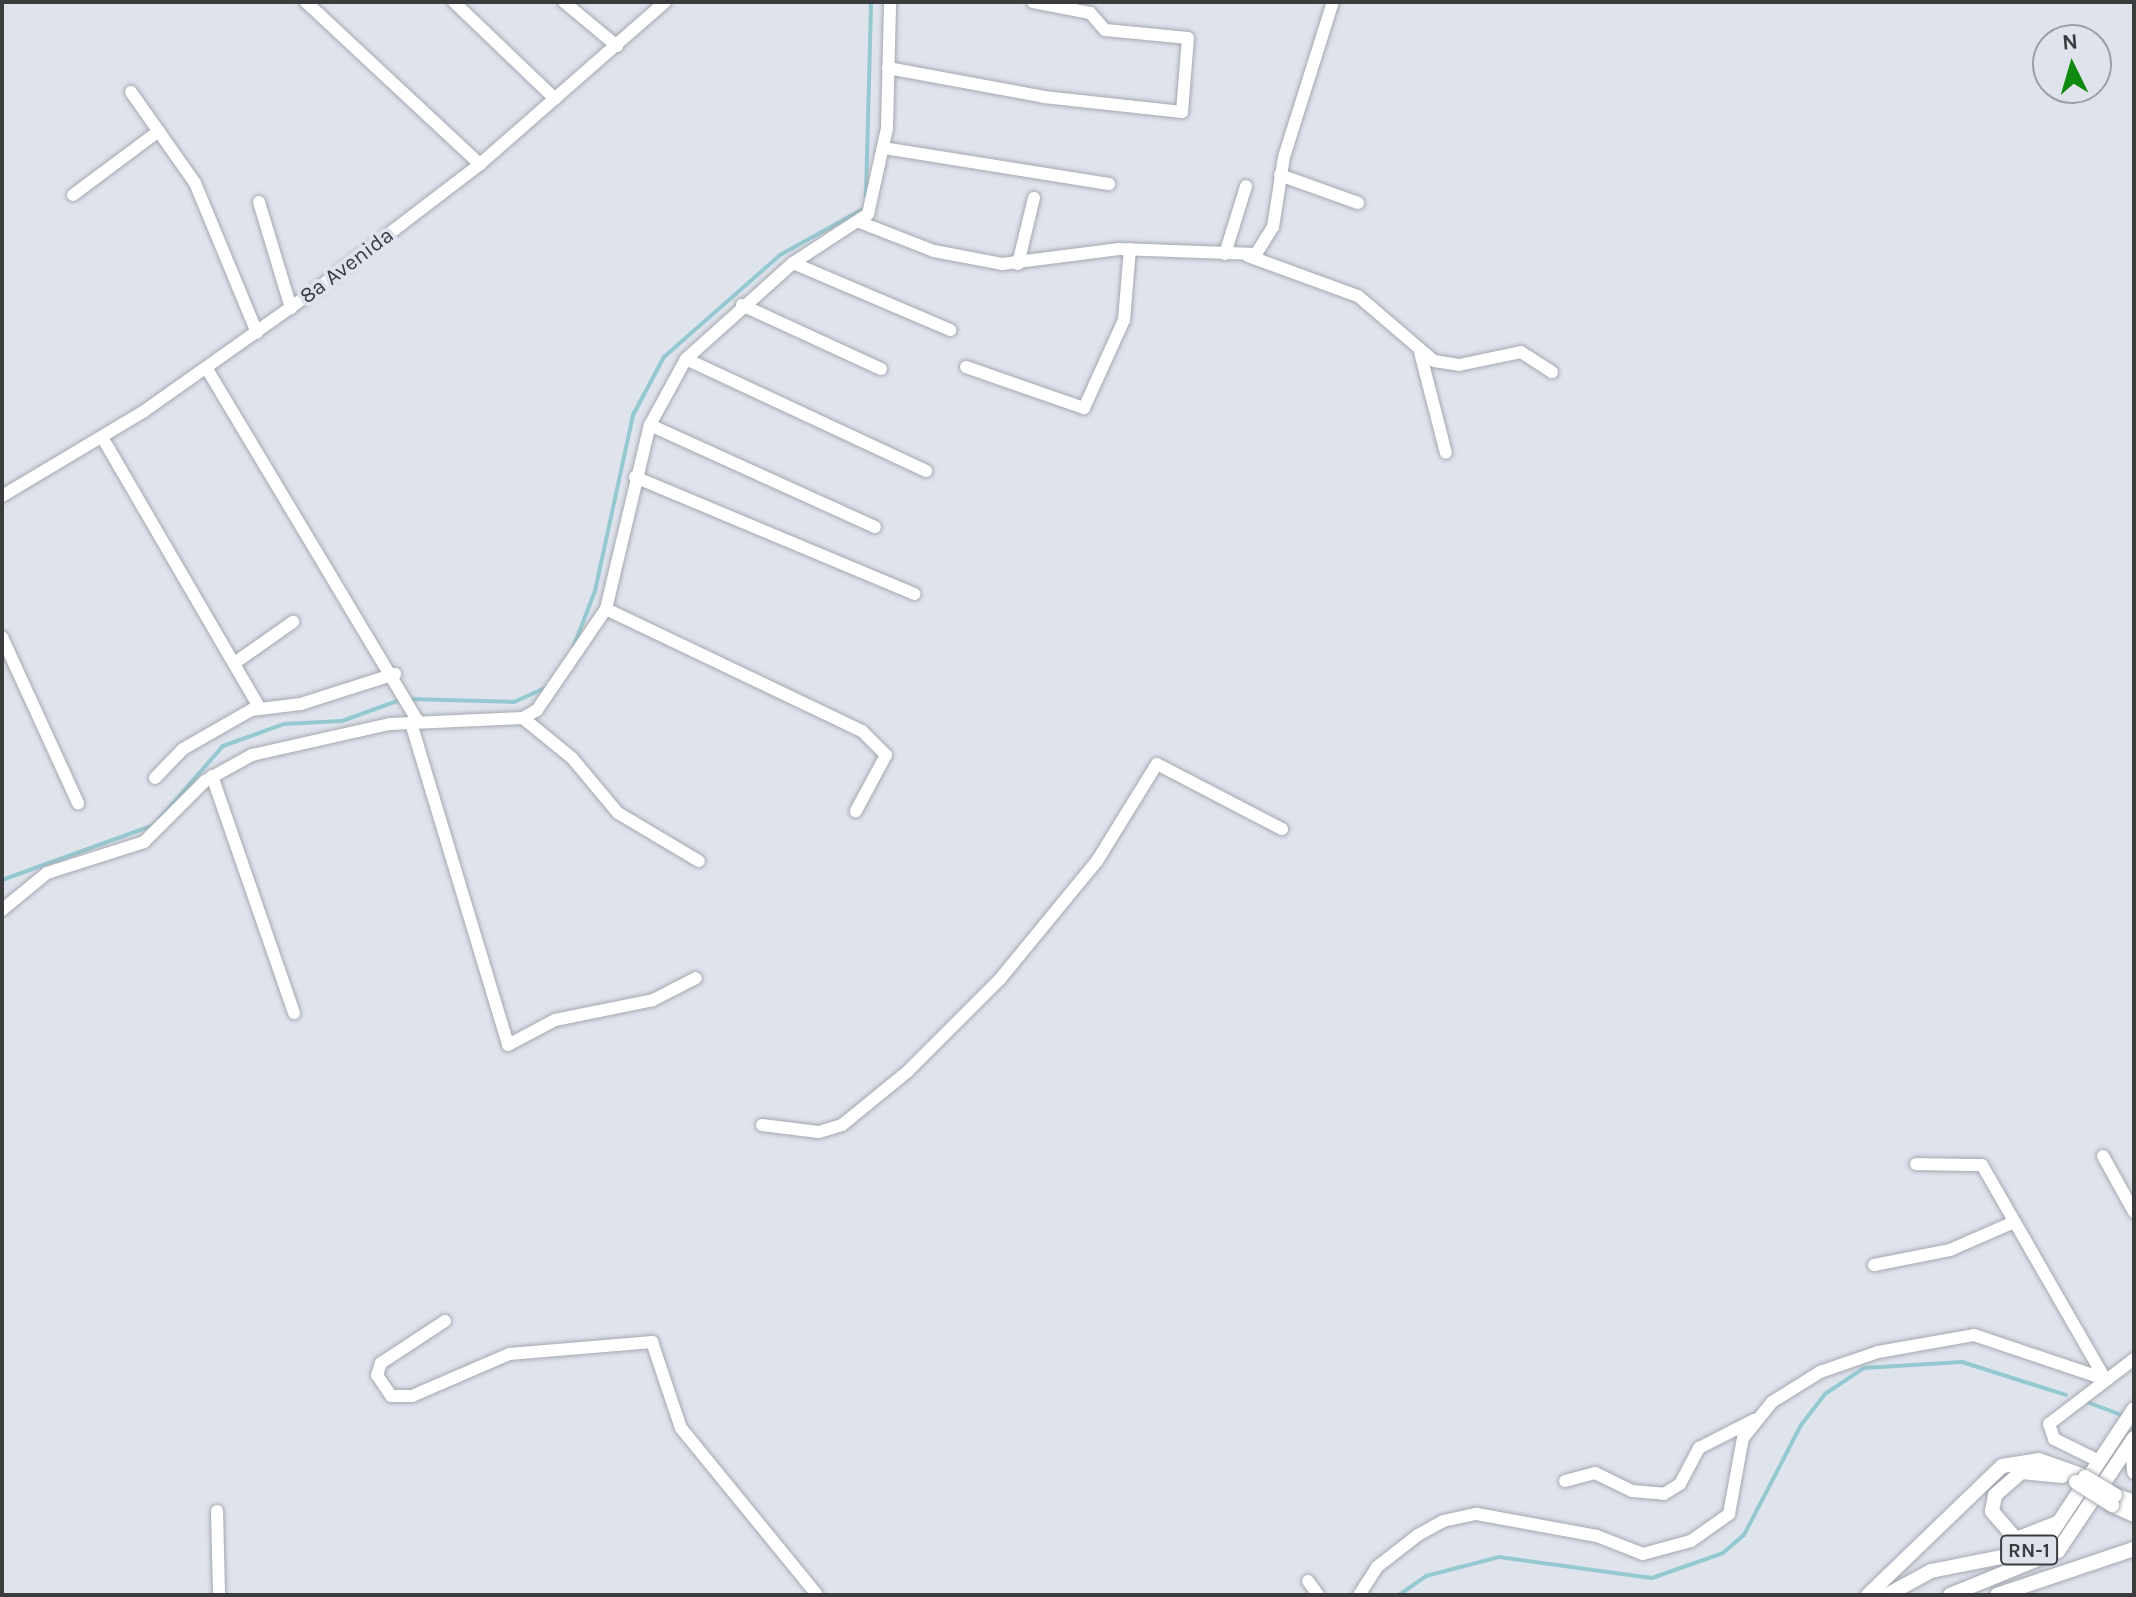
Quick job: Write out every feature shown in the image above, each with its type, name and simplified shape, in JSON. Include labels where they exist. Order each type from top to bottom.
[{"type":"main road","name":"RN-1","points":[[1887,1595],[1931,1571],[2037,1548],[2061,1521],[2134,1409]]},
{"type":"main road","name":"RN-1","points":[[1950,1595],[2058,1551],[2133,1439]]},
{"type":"main road","points":[[2133,1439],[2134,1472]]},
{"type":"main road","points":[[1868,1595],[2002,1466],[2039,1460],[2079,1479],[2134,1515]]},
{"type":"main road","points":[[2061,1521],[2016,1539],[1996,1523],[1995,1495],[2004,1482],[2036,1470],[2079,1479]]},
{"type":"main road","points":[[2114,1500],[2134,1502]]},
{"type":"main road","points":[[1997,1595],[2134,1549]]},
{"type":"street","points":[[306,2],[480,164]]},
{"type":"street","points":[[454,2],[555,99]]},
{"type":"street","points":[[564,2],[617,46]]},
{"type":"street","points":[[2,910],[47,873],[144,842],[212,776],[252,755],[414,722],[523,718],[542,705],[606,609],[635,477],[650,425],[686,359],[742,305],[793,263],[862,223],[884,148],[890,2]]},
{"type":"street","points":[[888,68],[1073,102],[1182,112],[1188,38],[1108,30],[1090,13],[1033,2]]},
{"type":"street","points":[[1322,2],[1327,19]]},
{"type":"street","points":[[1245,255],[1268,238],[1280,175],[1333,2]]},
{"type":"street","name":"8a Avenida","points":[[2,494],[102,437],[207,369],[291,308],[480,164],[617,46],[659,3]]},
{"type":"street","points":[[131,92],[195,183],[257,333]]},
{"type":"street","points":[[73,195],[159,131]]},
{"type":"street","points":[[884,148],[1109,184]]},
{"type":"street","points":[[1280,175],[1358,203]]},
{"type":"street","points":[[1225,254],[1246,186]]},
{"type":"street","points":[[1018,264],[1034,198]]},
{"type":"street","points":[[259,202],[291,308]]},
{"type":"street","points":[[862,223],[934,251],[1018,264],[1130,249],[1245,255],[1358,296],[1417,346],[1449,365],[1521,352],[1552,372]]},
{"type":"street","points":[[966,367],[1085,407],[1124,320],[1130,249]]},
{"type":"street","points":[[793,263],[950,330]]},
{"type":"street","points":[[742,305],[881,369]]},
{"type":"street","points":[[1417,346],[1446,453]]},
{"type":"street","points":[[686,359],[926,471]]},
{"type":"street","points":[[207,369],[397,678],[414,722],[508,1045],[555,1020],[653,1000],[696,978]]},
{"type":"street","points":[[650,425],[875,527]]},
{"type":"street","points":[[102,437],[236,662],[259,707]]},
{"type":"street","points":[[635,477],[915,594]]},
{"type":"street","points":[[606,609],[862,731],[886,755],[856,811]]},
{"type":"street","points":[[236,662],[293,622]]},
{"type":"street","points":[[2,637],[78,803]]},
{"type":"street","points":[[155,778],[183,749],[259,707],[301,704],[397,678]]},
{"type":"street","points":[[523,718],[572,758],[618,813],[699,861]]},
{"type":"street","points":[[762,1125],[819,1132],[842,1125],[919,1062],[1097,861],[1157,764],[1282,829]]},
{"type":"street","points":[[212,776],[294,1013]]},
{"type":"street","points":[[2103,1156],[2134,1212]]},
{"type":"street","points":[[1916,1164],[1979,1162],[2105,1379]]},
{"type":"street","points":[[1874,1265],[1969,1245],[2014,1222]]},
{"type":"street","points":[[445,1321],[381,1363],[377,1375],[391,1396],[408,1398],[509,1354],[652,1342],[681,1428],[817,1595]]},
{"type":"street","points":[[1565,1481],[1595,1473],[1632,1491],[1664,1494],[1680,1484],[1699,1448],[1754,1420],[1820,1372],[1944,1335],[2005,1342],[2105,1379]]},
{"type":"street","points":[[2099,1461],[2054,1439],[2048,1427],[2134,1359]]},
{"type":"street","points":[[1359,1595],[1377,1567],[1418,1535],[1477,1514],[1584,1533],[1643,1554],[1691,1541],[1729,1514],[1743,1438],[1754,1420]]},
{"type":"street","points":[[217,1511],[219,1595]]},
{"type":"street","points":[[1308,1581],[1318,1595]]},
{"type":"waterway","points":[[866,196],[871,2]]},
{"type":"waterway","points":[[573,648],[595,591],[633,415],[664,357],[780,255],[865,208]]},
{"type":"waterway","points":[[409,699],[514,702],[545,688]]},
{"type":"waterway","points":[[2,880],[154,825],[223,746],[284,724],[342,721],[400,700]]},
{"type":"waterway","points":[[1399,1595],[1426,1576],[1499,1557],[1652,1578],[1723,1553],[1744,1535],[1801,1425],[1825,1394],[1864,1368],[1962,1362],[2066,1395]]},
{"type":"waterway","points":[[2084,1401],[2127,1417]]}]
